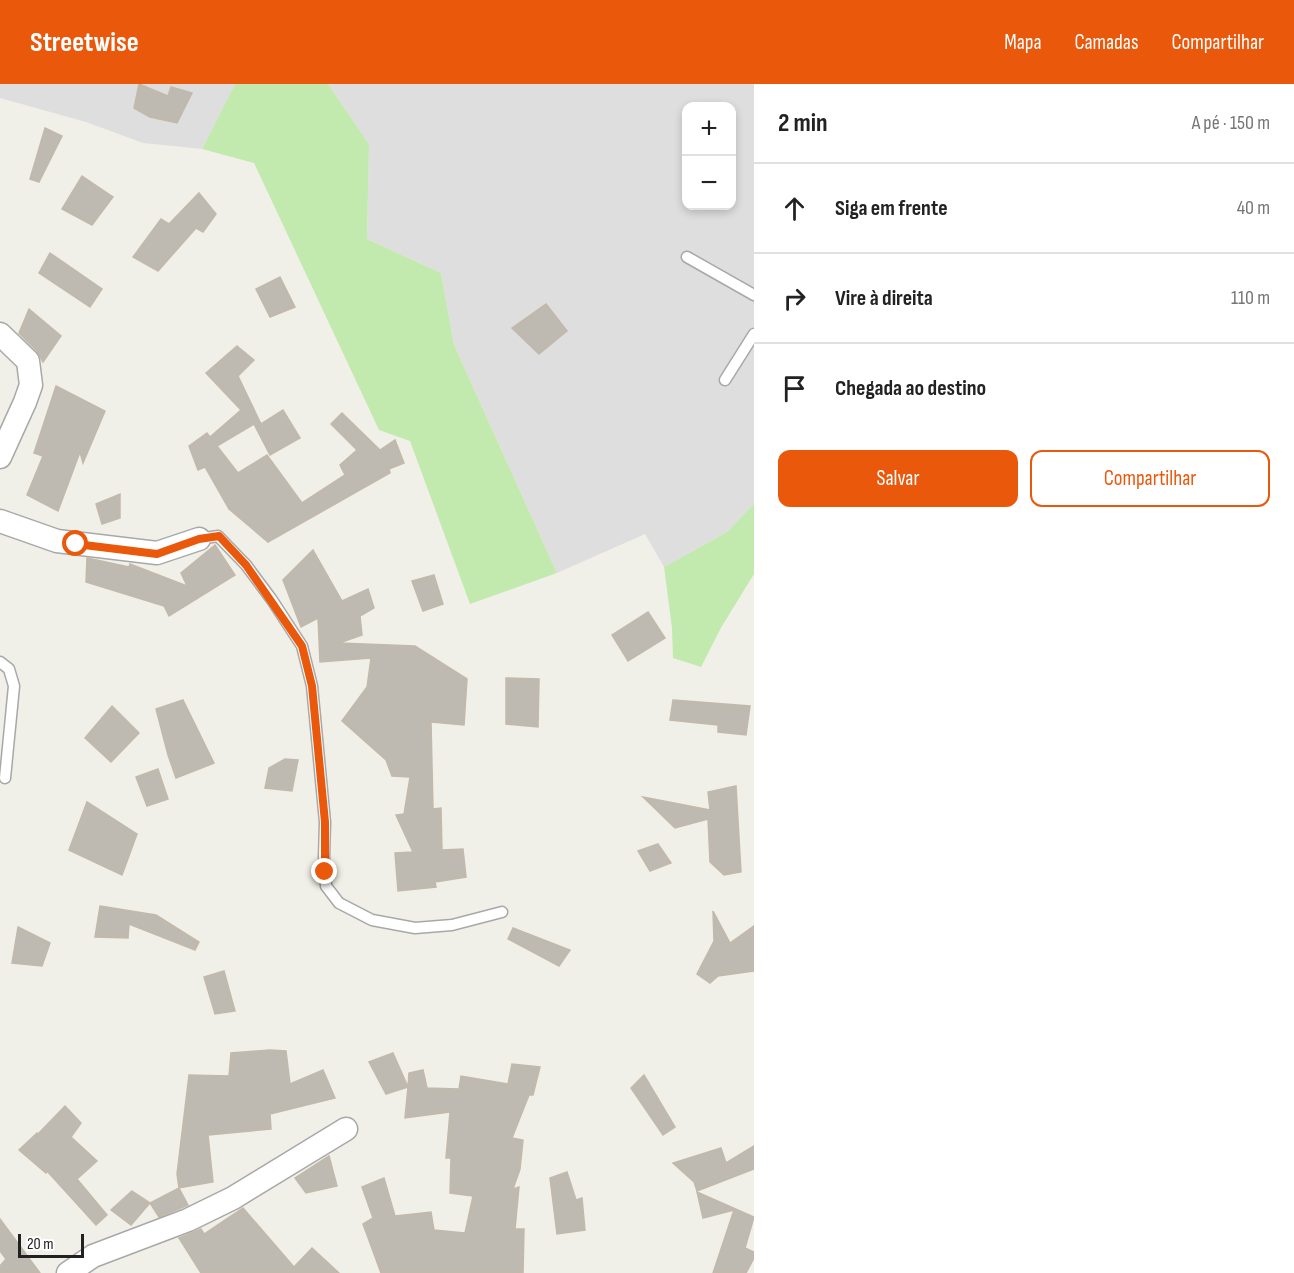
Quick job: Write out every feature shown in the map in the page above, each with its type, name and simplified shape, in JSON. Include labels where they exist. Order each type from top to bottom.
[{"type":"street","points":[[0,334],[28,361],[31,385],[26,402],[0,458]]},
{"type":"street","points":[[0,521],[57,541],[157,554],[199,539]]},
{"type":"street","points":[[68,1273],[93,1256],[188,1220],[233,1198],[346,1129]]},
{"type":"lane","points":[[687,257],[754,295]]},
{"type":"lane","points":[[726,380],[754,333]]},
{"type":"lane","points":[[199,539],[219,536],[246,565],[302,646],[313,697],[325,822],[326,886],[339,903],[372,920],[415,928],[452,925],[502,912]]},
{"type":"lane","points":[[0,662],[9,669],[14,686],[4,778]]},
{"type":"shaded area","points":[[0,84],[235,84],[202,149],[143,143],[86,122],[0,98]]},
{"type":"shaded area","points":[[328,84],[754,84],[754,504],[727,532],[664,567],[645,534],[557,573],[454,345],[441,273],[367,239],[369,144]]},
{"type":"green space","points":[[235,84],[328,84],[369,144],[367,239],[441,273],[454,345],[557,573],[470,604],[410,441],[379,430],[254,163],[202,149]]},
{"type":"green space","points":[[754,504],[754,574],[722,626],[701,667],[673,658],[672,628],[664,567],[727,532]]},
{"type":"building","points":[[139,84],[168,96],[171,87],[192,93],[177,123],[150,117],[134,108]]},
{"type":"building","points":[[45,128],[62,136],[39,182],[30,179]]},
{"type":"building","points":[[82,176],[113,197],[92,225],[62,209]]},
{"type":"building","points":[[199,193],[216,214],[203,232],[196,228],[158,271],[133,257],[161,219],[169,224]]},
{"type":"building","points":[[50,253],[102,289],[90,307],[39,273]]},
{"type":"building","points":[[280,277],[295,307],[270,317],[256,289]]},
{"type":"building","points":[[546,304],[567,331],[539,354],[512,328]]},
{"type":"building","points":[[29,309],[61,336],[43,362],[37,351],[19,333]]},
{"type":"building","points":[[237,346],[254,360],[238,376],[261,424],[283,410],[300,438],[270,455],[254,424],[217,446],[238,473],[267,455],[302,503],[345,475],[340,465],[357,450],[331,424],[342,413],[380,450],[395,440],[404,463],[389,469],[390,473],[268,542],[229,509],[205,467],[198,470],[189,446],[207,433],[210,437],[241,410],[206,373]]},
{"type":"building","points":[[56,386],[105,411],[83,463],[80,452],[58,511],[27,495],[43,456],[34,453]]},
{"type":"building","points":[[120,494],[120,518],[102,524],[96,504]]},
{"type":"building","points":[[215,545],[235,575],[169,616],[164,606],[86,582],[87,558],[129,567],[130,564],[187,586],[181,573]]},
{"type":"building","points":[[313,550],[342,601],[368,589],[374,608],[360,616],[362,635],[339,643],[415,646],[467,679],[464,725],[431,722],[433,809],[441,808],[442,850],[463,849],[466,877],[435,882],[436,887],[398,891],[395,853],[413,852],[396,815],[404,814],[410,777],[392,776],[386,760],[342,721],[367,687],[371,658],[320,662],[318,618],[301,627],[283,580]]},
{"type":"building","points":[[434,575],[443,604],[423,611],[412,581]]},
{"type":"building","points":[[648,612],[665,638],[628,661],[612,635]]},
{"type":"building","points":[[506,678],[539,679],[538,727],[506,724]]},
{"type":"building","points":[[183,700],[214,763],[176,778],[156,709]]},
{"type":"building","points":[[673,700],[750,706],[746,735],[718,732],[718,725],[670,720]]},
{"type":"building","points":[[112,706],[139,733],[111,762],[85,738]]},
{"type":"building","points":[[285,759],[298,760],[292,791],[265,788],[269,768]]},
{"type":"building","points":[[158,769],[168,799],[147,806],[136,777]]},
{"type":"building","points":[[736,786],[741,872],[724,875],[710,862],[708,819],[675,828],[643,797],[710,810],[708,792]]},
{"type":"building","points":[[87,802],[137,834],[122,875],[69,850]]},
{"type":"building","points":[[658,844],[671,863],[650,871],[638,851]]},
{"type":"building","points":[[100,906],[156,915],[199,942],[195,950],[129,924],[128,938],[95,937]]},
{"type":"building","points":[[713,911],[730,943],[754,926],[754,971],[718,976],[710,983],[697,974],[714,941]]},
{"type":"building","points":[[18,927],[50,943],[42,966],[12,963]]},
{"type":"building","points":[[513,928],[570,950],[559,966],[508,939]]},
{"type":"building","points":[[224,971],[235,1011],[215,1014],[204,977]]},
{"type":"building","points":[[286,1051],[290,1084],[323,1070],[335,1098],[270,1114],[271,1129],[208,1135],[213,1182],[179,1188],[177,1174],[189,1075],[229,1076],[231,1053]]},
{"type":"building","points":[[393,1053],[408,1087],[386,1094],[369,1062]]},
{"type":"building","points":[[512,1064],[540,1067],[533,1095],[529,1095],[512,1138],[523,1140],[520,1169],[513,1189],[519,1187],[515,1229],[524,1229],[523,1273],[381,1273],[363,1224],[373,1218],[362,1187],[384,1178],[395,1216],[431,1212],[434,1230],[465,1233],[473,1196],[450,1193],[451,1158],[446,1158],[450,1112],[405,1118],[409,1073],[423,1070],[427,1088],[459,1089],[461,1076],[508,1084]]},
{"type":"building","points":[[644,1075],[675,1127],[663,1135],[631,1088]]},
{"type":"building","points":[[65,1106],[81,1123],[71,1137],[97,1161],[77,1179],[107,1215],[96,1225],[47,1171],[46,1173],[19,1150]]},
{"type":"building","points":[[754,1146],[754,1169],[697,1191],[694,1182],[673,1163],[721,1148],[726,1163]]},
{"type":"building","points":[[329,1156],[337,1186],[306,1193],[295,1178]]},
{"type":"building","points":[[567,1172],[576,1200],[582,1198],[585,1230],[557,1234],[550,1178]]},
{"type":"building","points":[[179,1188],[188,1205],[159,1217],[150,1203]]},
{"type":"building","points":[[132,1191],[150,1203],[131,1225],[111,1210]]},
{"type":"building","points":[[697,1192],[754,1217],[745,1248],[754,1252],[754,1258],[746,1273],[713,1273],[734,1210],[703,1218]]},
{"type":"building","points":[[243,1208],[294,1267],[312,1248],[339,1273],[201,1273],[179,1238],[201,1229],[204,1234]]},
{"type":"building","points":[[0,1219],[40,1273],[0,1273],[0,1266],[6,1259],[0,1251]]},
{"type":"route","points":[[76,544],[157,554],[199,539],[219,536],[246,565],[302,646],[312,686],[325,822],[325,872]]}]
